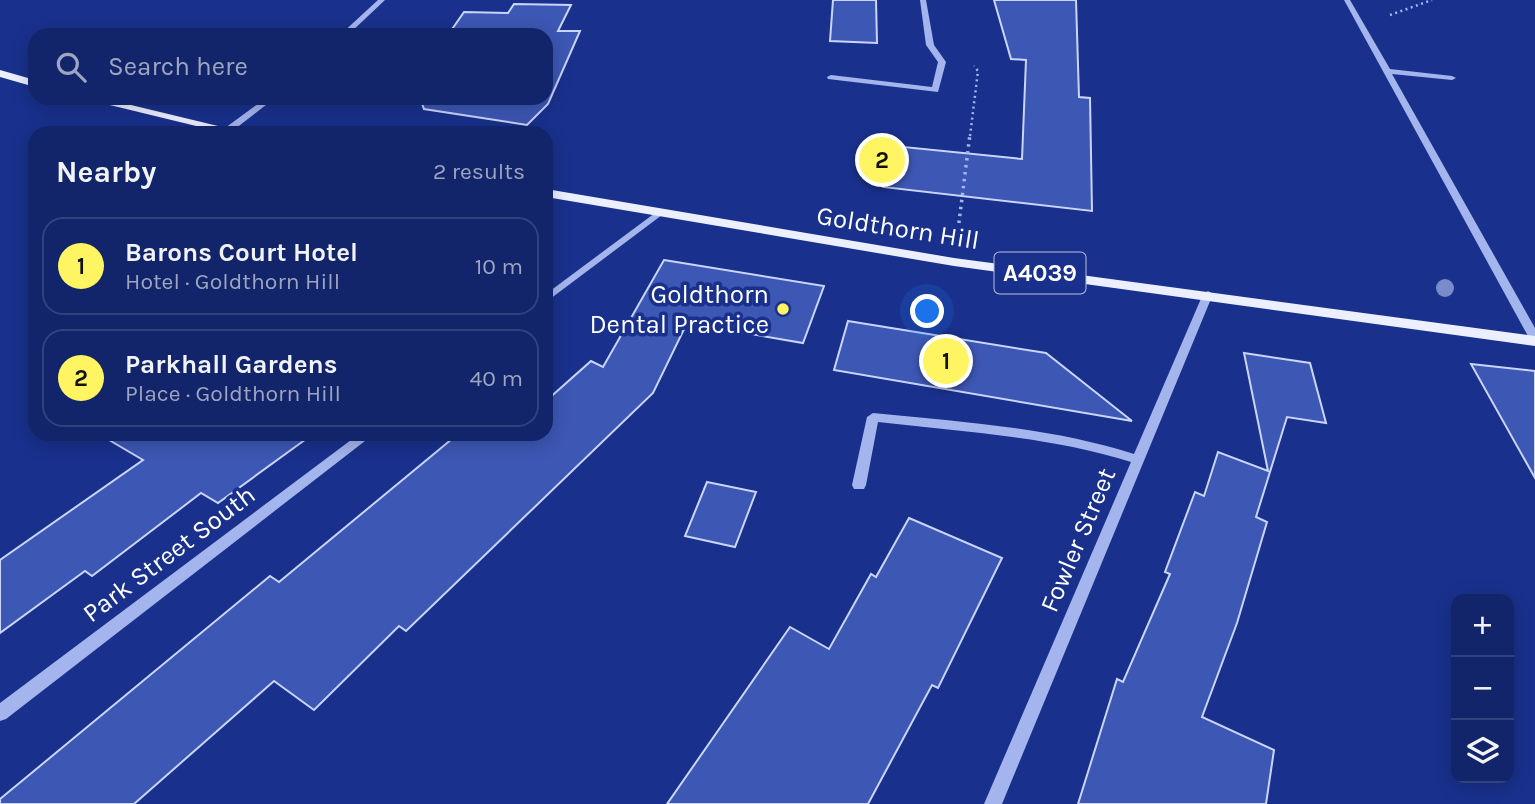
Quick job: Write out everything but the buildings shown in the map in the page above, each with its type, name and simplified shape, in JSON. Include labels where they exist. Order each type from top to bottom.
[{"type":"main road","points":[[0,73],[28,82]]},
{"type":"main road","points":[[117,105],[209,126]]},
{"type":"main road","name":"Goldthorn Hill","points":[[553,194],[954,262],[1535,339]]},
{"type":"street","points":[[352,28],[382,0]]},
{"type":"street","points":[[831,77],[935,90],[942,62],[930,45],[923,0]]},
{"type":"street","points":[[1387,71],[1452,78]]},
{"type":"street","points":[[1387,71],[1535,339]]},
{"type":"street","points":[[241,126],[264,105]]},
{"type":"street","points":[[553,294],[659,214]]},
{"type":"street","name":"Fowler Street","points":[[993,804],[1208,295]]},
{"type":"street","points":[[859,485],[873,417],[1072,442],[1107,449],[1139,460]]},
{"type":"street","name":"Park Street South","points":[[0,713],[359,441]]},
{"type":"lane","points":[[1347,0],[1387,71]]},
{"type":"path","points":[[1404,12],[1432,0]]},
{"type":"path","points":[[930,45],[971,62],[978,71],[954,262]]},
{"type":"place","name":"Parkhall Gardens","points":[[882,160]]},
{"type":"place","name":"Goldthorn Dental Practice","points":[[783,309]]},
{"type":"place","name":"Barons Court Hotel","points":[[946,361]]}]
